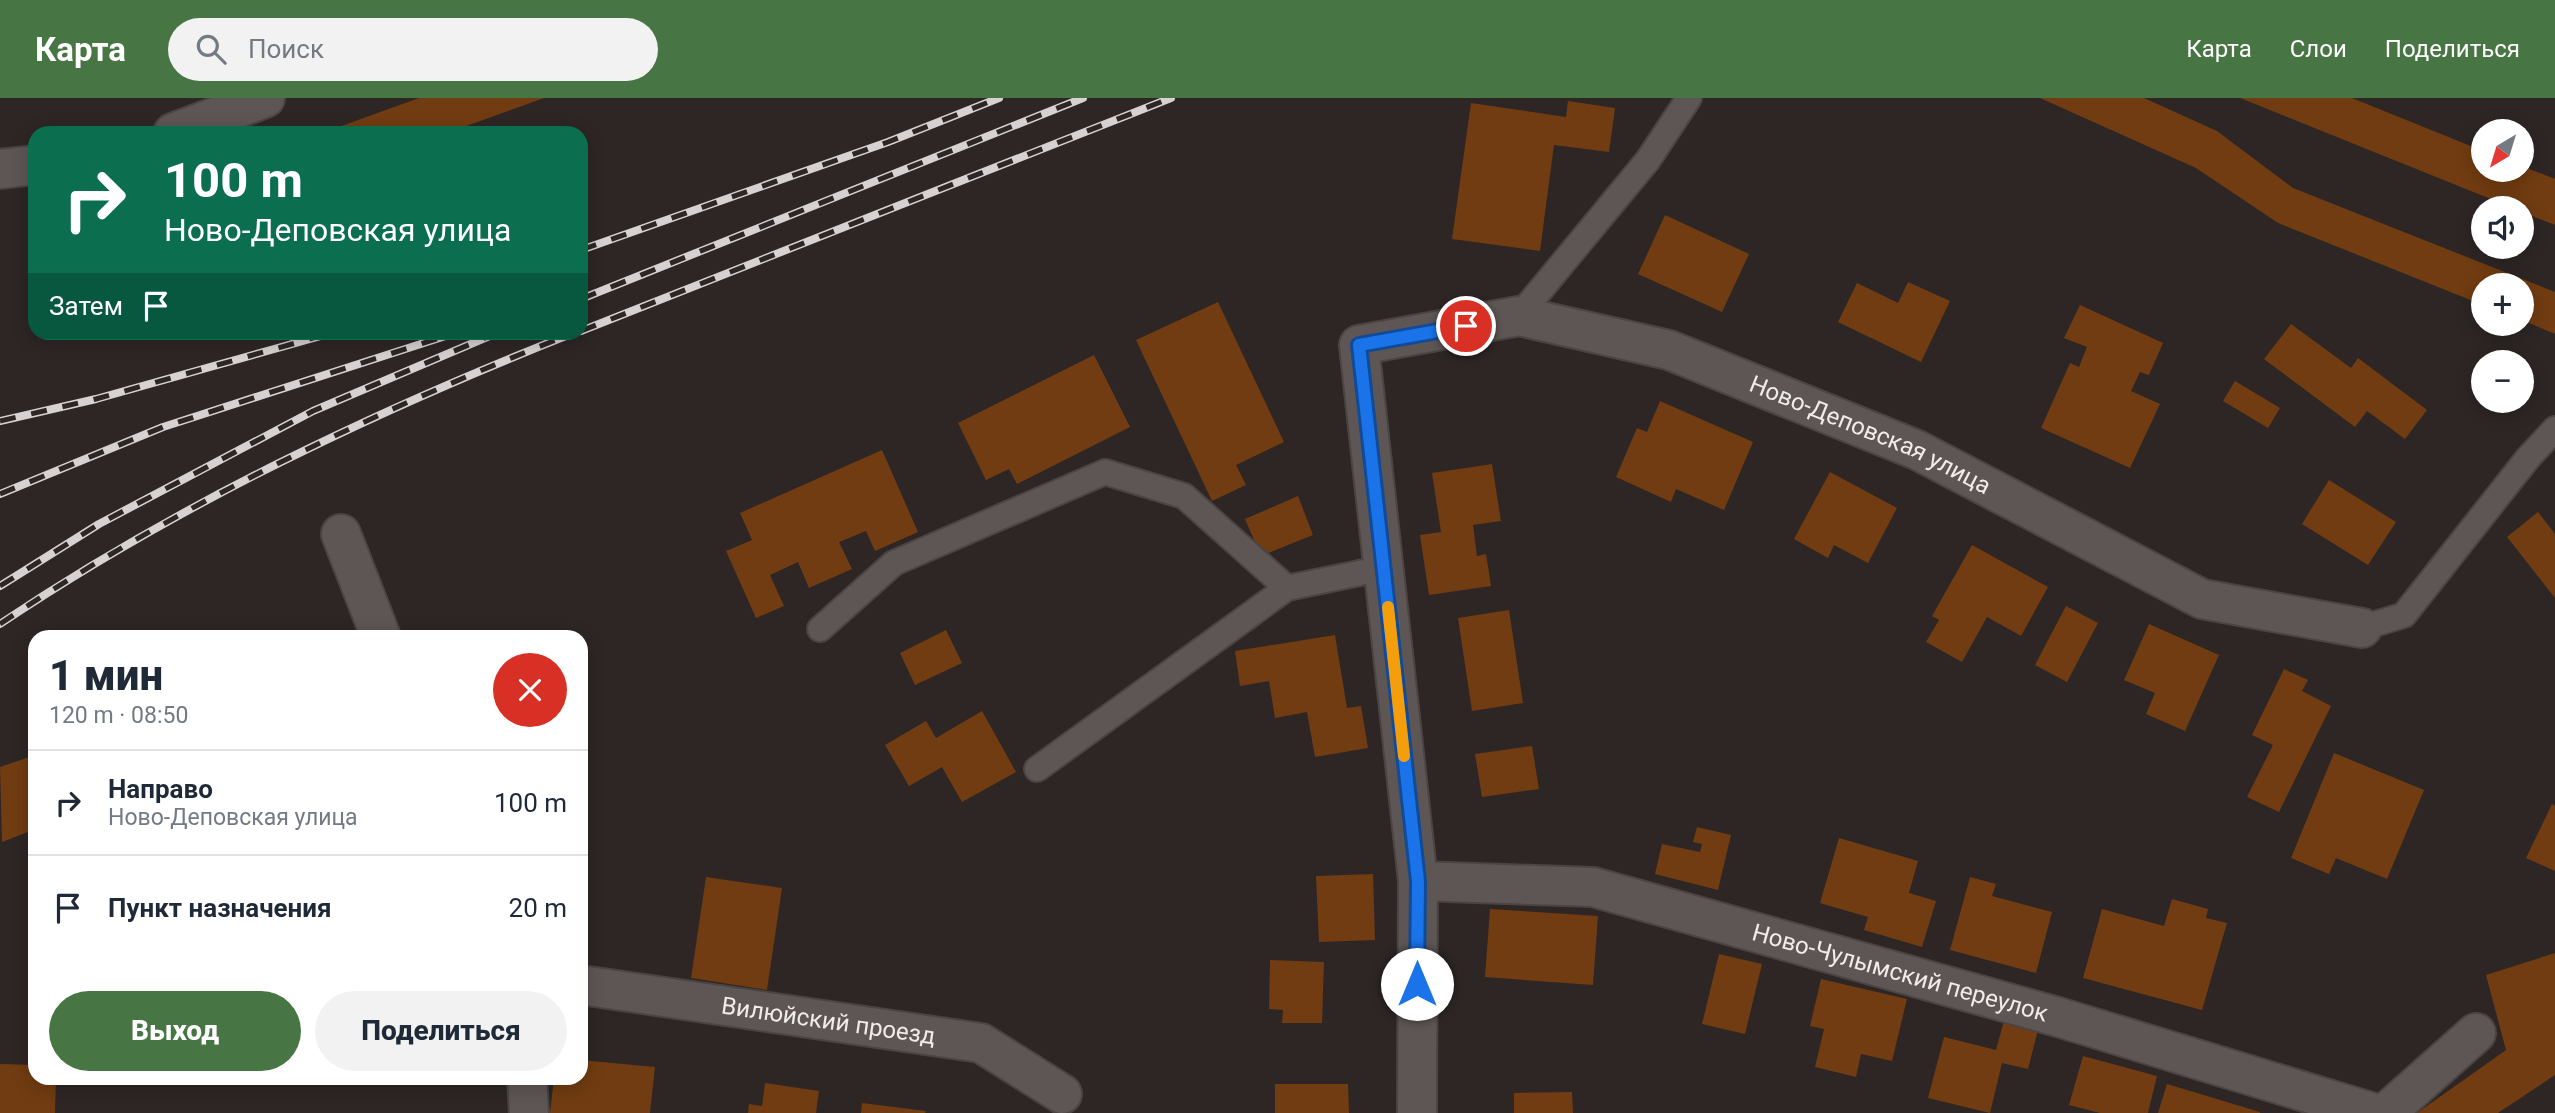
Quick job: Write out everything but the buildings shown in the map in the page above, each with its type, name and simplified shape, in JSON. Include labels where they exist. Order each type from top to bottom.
[{"type":"street","points":[[191,126],[265,98]]},
{"type":"street","points":[[0,169],[28,166]]},
{"type":"street","name":"Ново-Деповская улица","points":[[1384,568],[1359,345],[1519,316],[1669,350],[1917,450],[2202,599],[2362,628]]},
{"type":"street","points":[[341,534],[378,630]]},
{"type":"street","points":[[1384,568],[1418,881],[1417,1113]]},
{"type":"street","name":"Ново-Чулымский переулок","points":[[1418,881],[1592,887],[2058,1017],[2374,1113]]},
{"type":"street","name":"Вилюйский проезд","points":[[588,986],[981,1043],[1062,1094]]},
{"type":"street","points":[[2386,1113],[2476,1033]]},
{"type":"street","points":[[527,1085],[529,1113]]},
{"type":"lane","points":[[1519,316],[1648,160],[1689,98]]},
{"type":"lane","points":[[2362,628],[2404,615],[2528,458],[2555,429]]},
{"type":"lane","points":[[820,629],[894,563],[1105,472],[1184,496],[1287,588]]},
{"type":"lane","points":[[1037,769],[1287,588],[1384,568]]},
{"type":"railway","points":[[588,248],[888,142],[999,98]]},
{"type":"railway","points":[[588,296],[1083,98]]},
{"type":"railway","points":[[588,328],[1171,98]]},
{"type":"railway","points":[[0,421],[96,399],[306,340]]},
{"type":"railway","points":[[0,494],[163,427],[433,340]]},
{"type":"railway","points":[[0,586],[99,524],[313,411],[480,340]]},
{"type":"railway","points":[[0,624],[137,539],[280,463],[426,394],[556,340]]},
{"type":"slow traffic","points":[[1388,607],[1404,756]]},
{"type":"route","points":[[1417,984],[1418,881],[1359,345],[1466,326]]}]
